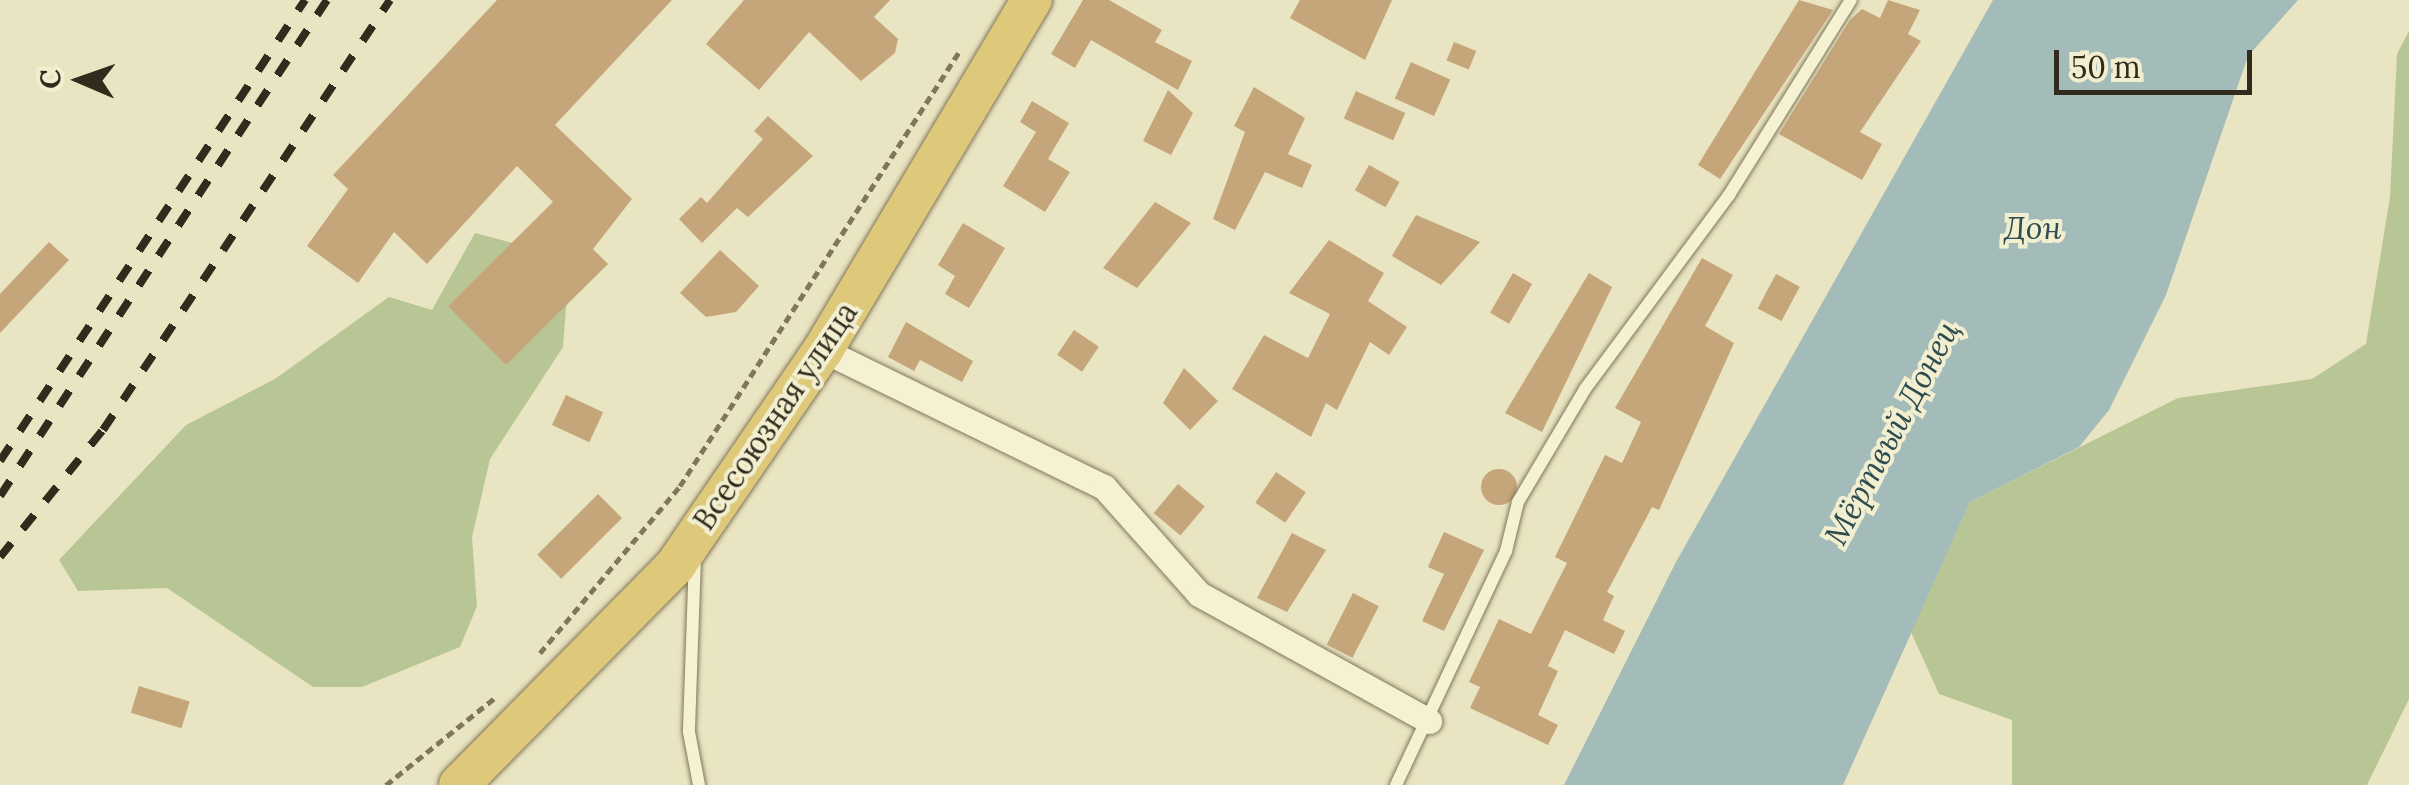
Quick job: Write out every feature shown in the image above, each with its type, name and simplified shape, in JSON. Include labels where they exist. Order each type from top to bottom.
[{"type":"highway","name":"Всесоюзная улица","points":[[458,785],[696,534],[822,350],[1032,0]]},
{"type":"street","points":[[822,350],[1104,486],[1199,594],[1429,721]]},
{"type":"lane","points":[[1396,785],[1429,721],[1518,502],[1584,389],[1729,195],[1852,0]]},
{"type":"lane","points":[[696,534],[689,732],[699,785]]},
{"type":"path","points":[[528,666],[680,486],[971,34]]},
{"type":"path","points":[[386,785],[502,692]]},
{"type":"green space","points":[[2409,31],[2409,699],[2367,785],[2012,785],[2012,720],[1939,694],[1911,632],[1970,502],[2178,398],[2312,379],[2366,344],[2390,197],[2397,54]]},
{"type":"green space","points":[[475,233],[570,258],[563,347],[490,459],[472,537],[477,606],[460,647],[362,687],[313,687],[167,588],[78,591],[59,560],[186,425],[275,379],[389,297],[432,310]]},
{"type":"water","points":[[1993,0],[2298,0],[2248,56],[2166,295],[2109,410],[2079,447],[1970,502],[1843,785],[1564,785],[1676,562]]},
{"type":"building","points":[[497,0],[672,0],[555,125],[632,199],[593,249],[608,264],[506,365],[448,306],[553,202],[517,166],[427,264],[394,232],[358,283],[307,246],[348,189],[333,175]]},
{"type":"building","points":[[744,0],[890,0],[874,17],[898,39],[895,53],[861,81],[809,32],[759,90],[706,44]]},
{"type":"building","points":[[1083,0],[1109,0],[1162,30],[1155,42],[1192,61],[1178,90],[1091,40],[1075,68],[1051,54]]},
{"type":"building","points":[[1300,0],[1392,0],[1365,60],[1290,18]]},
{"type":"building","points":[[1799,0],[1833,10],[1720,179],[1698,165]]},
{"type":"building","points":[[1888,0],[1920,10],[1908,34],[1921,41],[1860,132],[1882,144],[1862,180],[1779,134],[1850,20],[1862,9],[1880,18]]},
{"type":"building","points":[[1454,42],[1476,51],[1469,70],[1447,61]]},
{"type":"building","points":[[1411,62],[1450,79],[1434,116],[1395,99]]},
{"type":"building","points":[[1254,87],[1305,118],[1288,154],[1312,165],[1302,188],[1265,172],[1235,230],[1213,219],[1245,132],[1234,126]]},
{"type":"building","points":[[1168,90],[1193,113],[1171,155],[1143,141]]},
{"type":"building","points":[[1356,91],[1405,113],[1393,140],[1344,118]]},
{"type":"building","points":[[1032,101],[1069,123],[1048,159],[1070,172],[1045,212],[1003,186],[1036,132],[1020,122]]},
{"type":"building","points":[[768,116],[813,156],[748,217],[737,208],[702,243],[679,219],[701,197],[707,203],[763,139],[754,131]]},
{"type":"building","points":[[1369,165],[1400,182],[1386,207],[1355,190]]},
{"type":"building","points":[[1155,202],[1191,223],[1137,288],[1103,268]]},
{"type":"building","points":[[1416,215],[1480,242],[1441,285],[1392,256]]},
{"type":"building","points":[[963,223],[1005,248],[969,308],[945,294],[955,276],[938,265]]},
{"type":"building","points":[[1329,240],[1384,273],[1368,301],[1407,327],[1389,355],[1370,342],[1337,410],[1326,403],[1311,437],[1232,389],[1264,335],[1308,358],[1330,314],[1289,293]]},
{"type":"building","points":[[49,242],[69,260],[0,333],[0,294]]},
{"type":"building","points":[[720,250],[759,286],[736,312],[706,317],[680,293]]},
{"type":"building","points":[[1702,258],[1733,275],[1705,326],[1734,343],[1659,510],[1652,507],[1607,592],[1614,596],[1603,620],[1625,631],[1614,654],[1565,630],[1548,666],[1558,671],[1538,715],[1558,725],[1548,745],[1470,708],[1480,687],[1469,682],[1499,619],[1531,634],[1567,563],[1555,557],[1605,455],[1622,463],[1641,422],[1615,408]]},
{"type":"building","points":[[1513,273],[1532,284],[1509,324],[1490,313]]},
{"type":"building","points":[[1589,273],[1612,287],[1542,432],[1505,413]]},
{"type":"building","points":[[1776,274],[1800,287],[1782,321],[1758,308]]},
{"type":"building","points":[[906,322],[973,361],[962,382],[920,360],[914,371],[888,357]]},
{"type":"building","points":[[1074,330],[1099,347],[1082,372],[1057,355]]},
{"type":"building","points":[[1184,368],[1218,401],[1190,430],[1163,403]]},
{"type":"building","points":[[566,395],[603,412],[589,442],[552,425]]},
{"type":"building","points":[[1499,469],[1512,474],[1517,487],[1512,500],[1499,505],[1486,500],[1481,487],[1486,474]]},
{"type":"building","points":[[1276,472],[1306,492],[1285,523],[1255,503]]},
{"type":"building","points":[[1178,484],[1205,506],[1180,536],[1154,513]]},
{"type":"building","points":[[598,494],[622,518],[561,579],[537,555]]},
{"type":"building","points":[[1444,532],[1484,550],[1444,631],[1422,621],[1444,574],[1428,567]]},
{"type":"building","points":[[1292,533],[1326,550],[1287,612],[1257,598]]},
{"type":"building","points":[[1353,593],[1379,606],[1353,658],[1327,645]]},
{"type":"building","points":[[139,686],[190,701],[181,728],[131,713]]},
{"type":"railway","points":[[0,461],[305,0]]},
{"type":"railway","points":[[0,496],[327,0]]},
{"type":"railway","points":[[0,557],[103,430],[390,0]]},
{"type":"water label","name":"Дон","points":[[2033,228]]},
{"type":"water label","name":"Мёртвый Донец","points":[[1892,433]]}]
